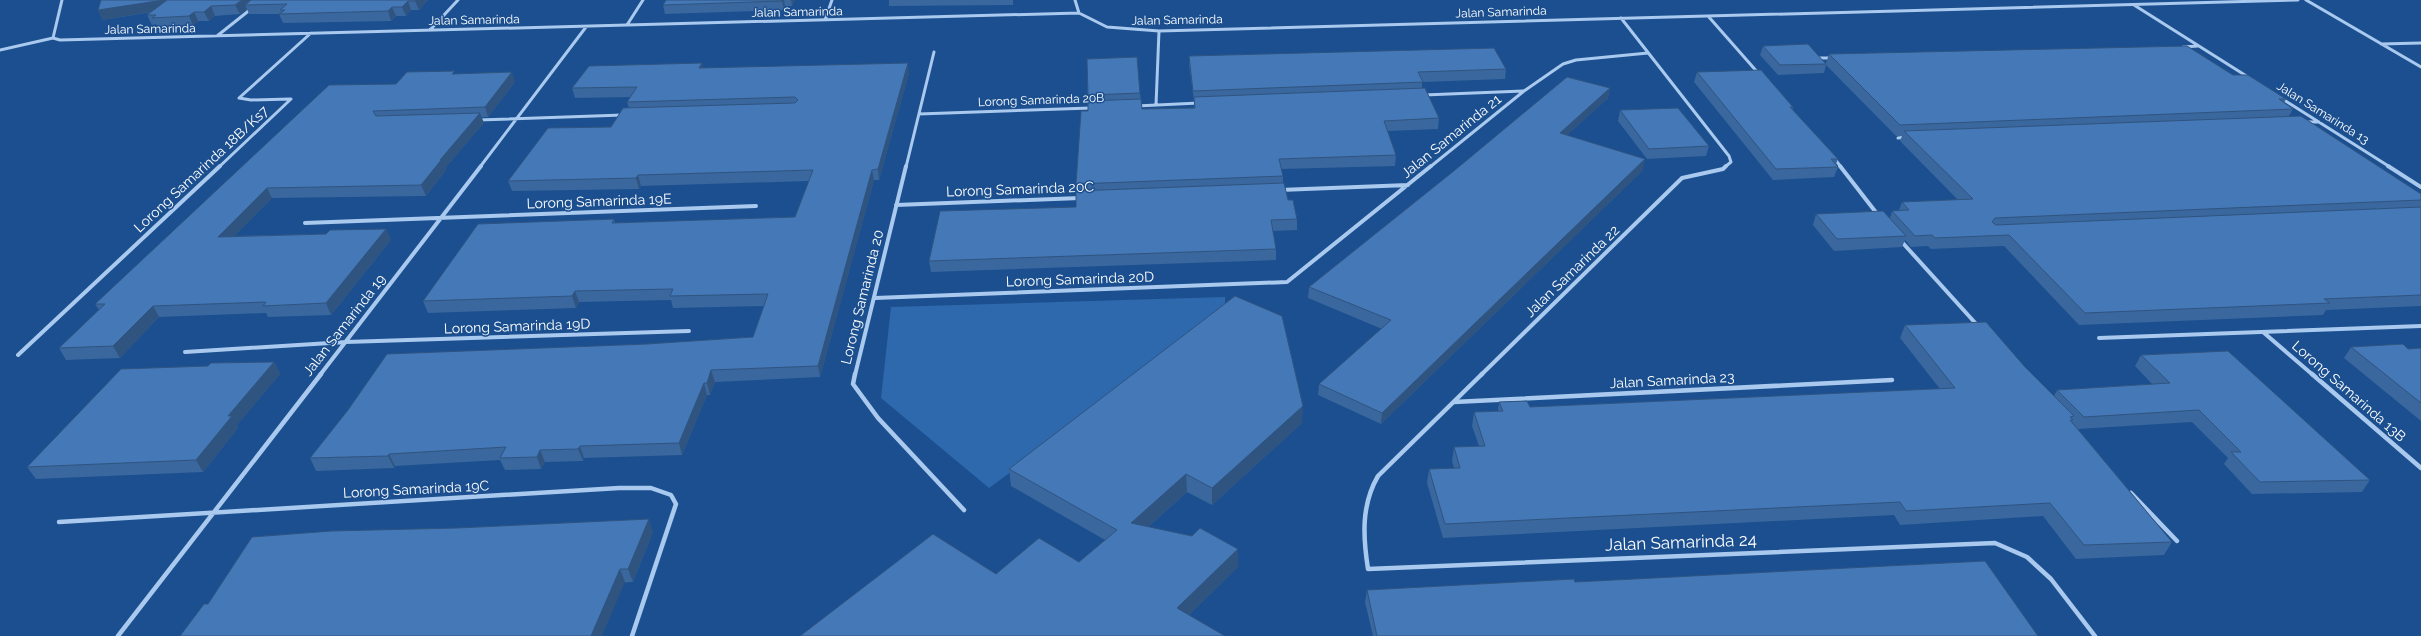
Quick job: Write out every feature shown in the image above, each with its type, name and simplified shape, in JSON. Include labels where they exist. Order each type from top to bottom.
[{"type":"street","points":[[0,50],[52,38],[62,0]]},
{"type":"street","points":[[430,30],[458,0]]},
{"type":"street","points":[[627,25],[643,0]]},
{"type":"street","points":[[825,20],[832,0]]},
{"type":"street","points":[[1075,0],[1079,13]]},
{"type":"street","name":"Jalan Samarinda","points":[[52,38],[60,40],[1079,13],[1091,22],[1106,28],[1159,31],[2298,0]]},
{"type":"street","points":[[2306,0],[2421,67]]},
{"type":"street","points":[[217,36],[257,4]]},
{"type":"street","points":[[2134,4],[2252,80]]},
{"type":"street","points":[[1708,16],[1762,78]]},
{"type":"street","name":"Jalan Samarinda 22","points":[[1368,569],[1363,533],[1368,496],[1372,485],[1454,402],[1682,178],[1723,169],[1731,162],[1729,156],[1620,18]]},
{"type":"street","name":"Jalan Samarinda 19","points":[[118,636],[216,512],[442,218],[586,26]]},
{"type":"street","points":[[1156,105],[1159,31]]},
{"type":"street","name":"Lorong Samarinda 18B/Ks7","points":[[18,355],[291,99],[251,100],[239,98],[311,33]]},
{"type":"street","points":[[2380,44],[2421,43]]},
{"type":"street","points":[[2175,47],[2198,46]]},
{"type":"street","name":"Lorong Samarinda 20","points":[[934,52],[853,384],[878,418],[964,510]]},
{"type":"street","name":"Jalan Samarinda 21","points":[[1287,282],[1524,91],[1563,64],[1576,60],[1648,53]]},
{"type":"street","points":[[1820,58],[1835,58]]},
{"type":"street","points":[[1422,95],[1524,91]]},
{"type":"street","name":"Jalan Samarinda 13","points":[[2278,96],[2421,187]]},
{"type":"street","points":[[1132,106],[1203,103]]},
{"type":"street","name":"Lorong Samarinda 20B","points":[[919,114],[1093,108]]},
{"type":"street","points":[[472,120],[629,115]]},
{"type":"street","points":[[2303,122],[2319,122]]},
{"type":"street","points":[[1898,138],[1914,137]]},
{"type":"street","points":[[1829,153],[1883,220]]},
{"type":"street","points":[[1274,190],[1408,185]]},
{"type":"street","name":"Lorong Samarinda 20C","points":[[896,205],[1085,198]]},
{"type":"street","name":"Lorong Samarinda 19E","points":[[304,223],[756,206]]},
{"type":"street","points":[[1898,238],[1982,331]]},
{"type":"street","name":"Lorong Samarinda 20D","points":[[874,298],[1287,282]]},
{"type":"street","points":[[2099,338],[2421,326]]},
{"type":"street","name":"Lorong Samarinda 19D","points":[[185,352],[346,342],[689,331]]},
{"type":"street","name":"Lorong Samarinda 13B","points":[[2262,332],[2421,468]]},
{"type":"street","name":"Jalan Samarinda 23","points":[[1454,402],[1892,380]]},
{"type":"street","name":"Lorong Samarinda 19C","points":[[59,522],[619,488],[651,488],[671,495],[676,504],[632,636]]},
{"type":"street","points":[[2127,489],[2177,541]]},
{"type":"street","name":"Jalan Samarinda 24","points":[[1368,569],[1995,543],[2027,557],[2051,579],[2095,636]]},
{"type":"shaded area","points":[[1225,297],[1225,315],[989,488],[881,398],[891,307]]},
{"type":"building","points":[[101,0],[164,0],[98,10]]},
{"type":"building","points":[[167,0],[242,0],[235,5],[211,6],[204,12],[194,12],[189,16],[152,18],[156,15],[147,15]]},
{"type":"building","points":[[251,0],[416,0],[408,1],[402,7],[392,7],[388,11],[279,14],[285,10],[280,10],[287,4],[245,5]]},
{"type":"building","points":[[666,0],[782,0],[782,1],[663,5]]},
{"type":"building","points":[[1808,44],[1826,64],[1780,65],[1763,46]]},
{"type":"building","points":[[2187,46],[2233,75],[2248,75],[2286,99],[2279,99],[2293,109],[1900,125],[1829,54]]},
{"type":"building","points":[[1494,48],[1506,69],[1418,72],[1423,82],[1193,91],[1189,56]]},
{"type":"building","points":[[1137,57],[1140,93],[1088,95],[1087,59]]},
{"type":"building","points":[[702,63],[699,68],[908,63],[878,169],[872,170],[818,366],[711,370],[707,383],[704,383],[679,443],[580,446],[578,449],[540,450],[537,457],[500,458],[506,447],[389,454],[388,456],[310,458],[348,410],[387,354],[647,344],[753,337],[768,294],[670,296],[673,289],[621,290],[575,291],[572,296],[423,301],[478,224],[614,219],[612,223],[795,217],[813,170],[638,175],[636,178],[508,181],[548,128],[611,127],[623,108],[795,103],[798,100],[795,97],[627,102],[637,87],[572,88],[589,66]]},
{"type":"building","points":[[1761,70],[1793,107],[1790,107],[1838,159],[1831,159],[1838,167],[1776,169],[1697,72]]},
{"type":"building","points":[[455,71],[452,74],[512,72],[485,107],[373,111],[376,116],[480,113],[421,185],[267,188],[218,237],[326,234],[330,230],[386,229],[326,303],[263,306],[266,302],[153,306],[113,346],[59,348],[105,304],[95,304],[329,85],[396,84],[407,72]]},
{"type":"building","points":[[1567,77],[1610,88],[1560,133],[1645,159],[1382,413],[1319,384],[1391,320],[1309,287],[1455,170]]},
{"type":"building","points":[[1425,88],[1439,118],[1384,121],[1396,155],[1279,159],[1283,176],[1076,184],[1081,111],[1088,111],[1088,101],[1141,99],[1142,109],[1195,108],[1194,97]]},
{"type":"building","points":[[1678,108],[1709,146],[1649,149],[1620,110]]},
{"type":"building","points":[[2301,116],[2421,194],[2421,200],[1995,218],[1992,222],[1996,225],[2421,207],[2421,295],[2324,299],[2330,303],[2085,313],[2009,235],[1935,238],[1932,235],[1915,236],[1892,211],[1909,210],[1902,202],[1973,199],[1904,131]]},
{"type":"building","points":[[1284,183],[1288,200],[1293,200],[1297,219],[1271,220],[1276,249],[929,261],[940,211],[1076,207],[1076,191]]},
{"type":"building","points":[[1883,211],[1906,236],[1837,239],[1816,214]]},
{"type":"building","points":[[1235,296],[1282,316],[1303,406],[1212,488],[1186,474],[1131,523],[1192,536],[1200,528],[1238,549],[1177,608],[1225,636],[800,636],[933,534],[996,574],[1039,538],[1079,562],[1117,530],[1009,469]]},
{"type":"building","points":[[1986,322],[2025,367],[2074,416],[2070,417],[2073,420],[2070,420],[2172,542],[2084,545],[2050,503],[1906,511],[1900,502],[1445,524],[1429,469],[1460,468],[1454,447],[1485,446],[1474,412],[1503,411],[1499,402],[1527,401],[1530,407],[1955,388],[1905,325]]},
{"type":"building","points":[[2403,344],[2408,349],[2421,348],[2421,403],[2351,347]]},
{"type":"building","points":[[2228,351],[2370,480],[2260,482],[2231,452],[2241,452],[2199,410],[2084,417],[2057,390],[2170,383],[2141,355]]},
{"type":"building","points":[[274,362],[228,416],[232,416],[196,460],[27,467],[121,369],[208,366],[211,363]]},
{"type":"building","points":[[649,519],[628,569],[620,569],[591,636],[180,636],[204,604],[208,604],[252,537],[331,531],[457,528]]},
{"type":"building","points":[[1985,561],[2038,636],[1377,636],[1367,590],[1574,579],[1575,582]]}]
